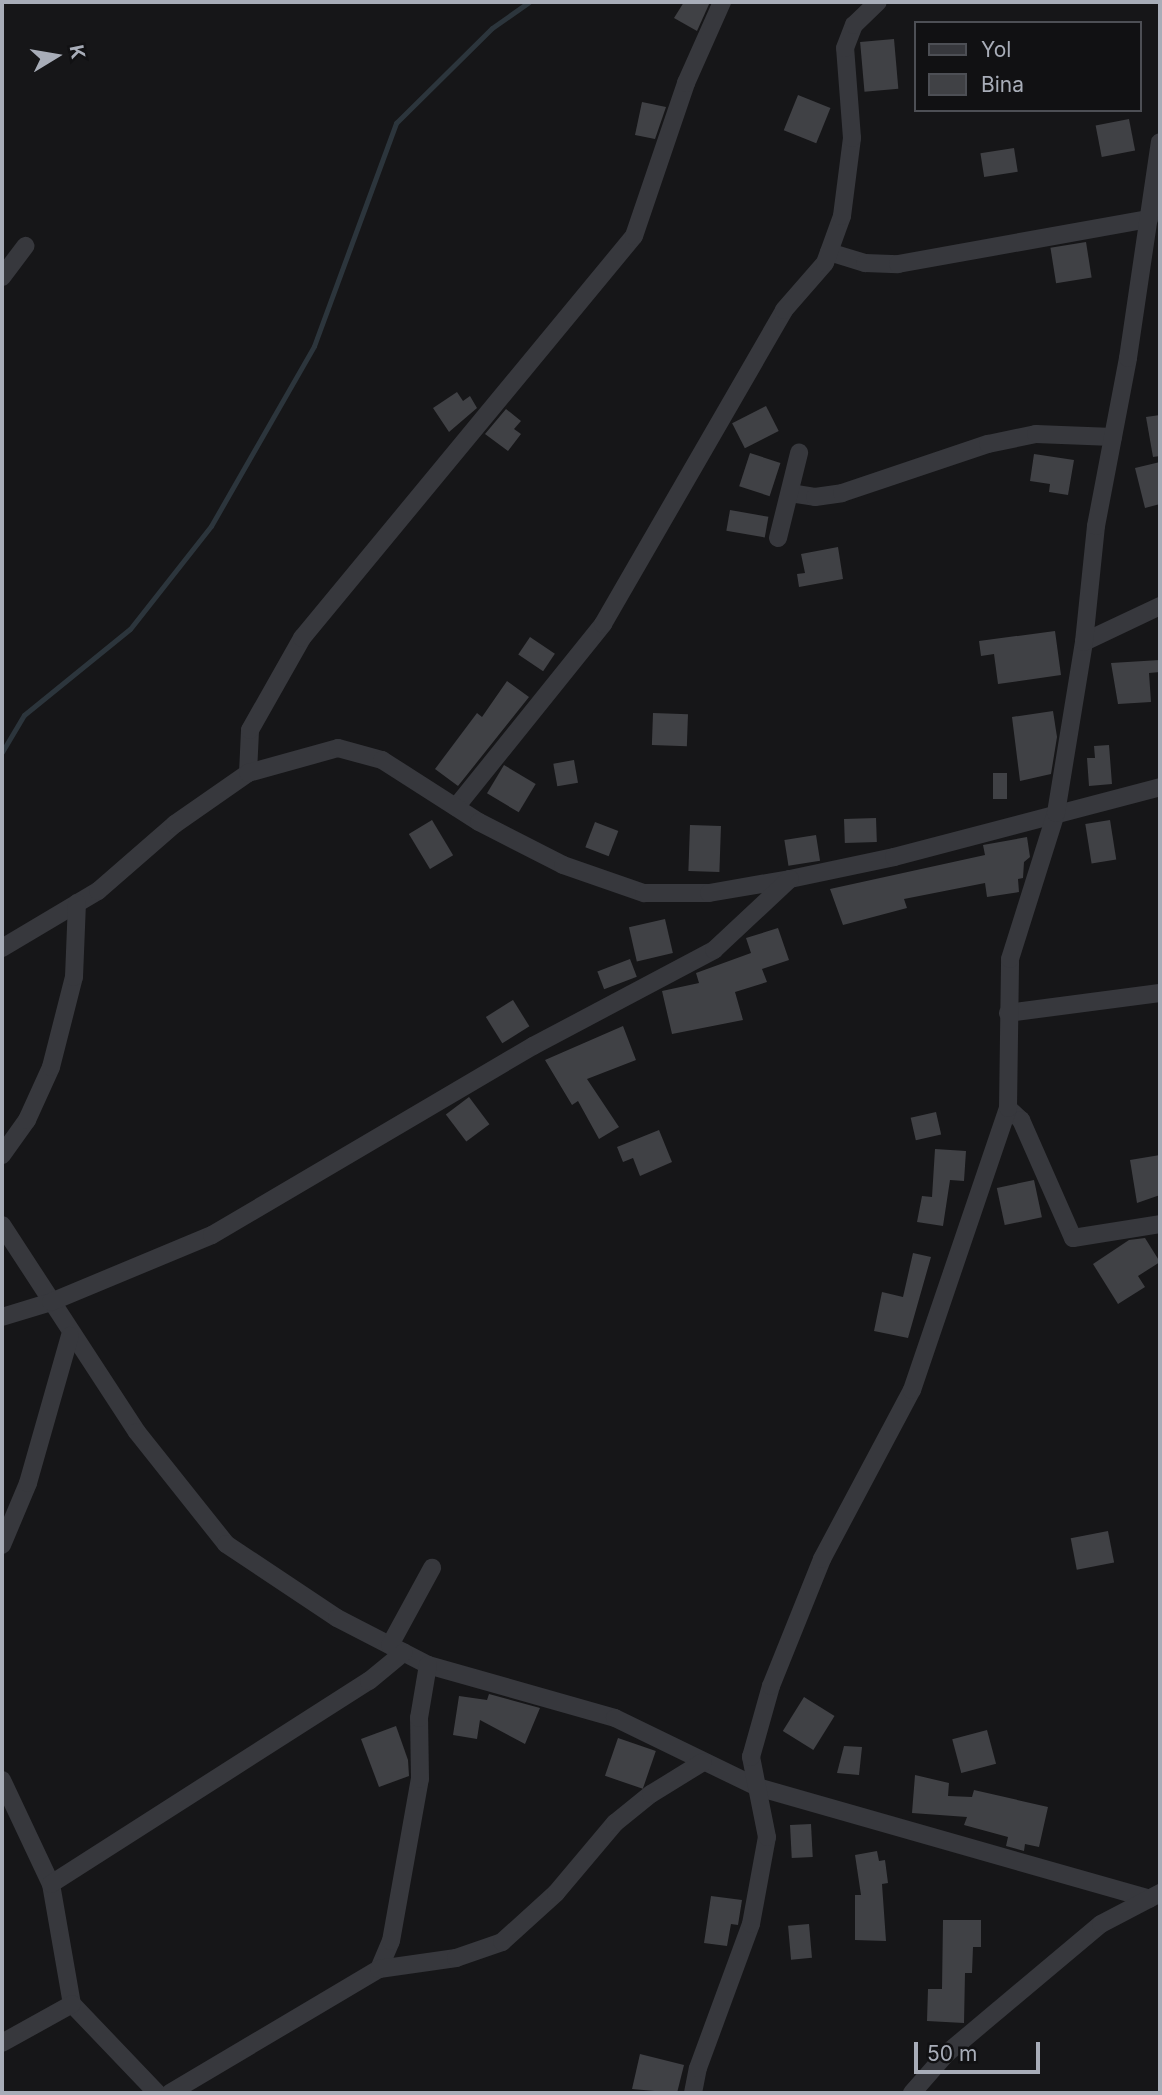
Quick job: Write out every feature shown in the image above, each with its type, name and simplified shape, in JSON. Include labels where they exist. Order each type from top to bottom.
[{"type":"street","points":[[248,773],[250,730],[302,638],[634,236],[686,83],[722,2]]},
{"type":"street","points":[[456,807],[603,624],[784,310],[825,263],[842,216],[852,138],[845,48],[854,25],[878,2]]},
{"type":"street","points":[[693,2093],[698,2068],[751,1924],[767,1837],[751,1757],[771,1686],[822,1559],[912,1390],[1008,1108],[1010,959],[1056,813],[1084,642],[1096,526],[1113,437],[1160,142]]},
{"type":"street","points":[[829,253],[865,263],[898,264],[1149,219]]},
{"type":"street","points":[[2,277],[25,246]]},
{"type":"street","points":[[790,493],[815,497],[842,493],[988,444],[1036,435],[1113,437]]},
{"type":"street","points":[[778,538],[799,453]]},
{"type":"street","points":[[1084,642],[1160,606]]},
{"type":"street","points":[[2,948],[98,891],[175,824],[248,773],[338,748],[382,760],[456,807],[563,865],[644,893],[709,893],[790,879],[894,857],[1160,787]]},
{"type":"street","points":[[2,1317],[51,1302],[212,1235],[533,1046],[715,950],[790,879]]},
{"type":"street","points":[[2,1154],[27,1120],[51,1067],[74,977],[77,904]]},
{"type":"street","points":[[1008,1013],[1160,993]]},
{"type":"street","points":[[1008,1108],[1021,1120],[1073,1238],[1160,1224]]},
{"type":"street","points":[[2,1225],[70,1336],[137,1433],[226,1544],[337,1618],[428,1665],[615,1718],[757,1787],[1154,1896]]},
{"type":"street","points":[[2,1545],[28,1483],[70,1336]]},
{"type":"street","points":[[51,1884],[369,1682],[397,1648],[432,1568]]},
{"type":"street","points":[[379,1969],[391,1941],[420,1779],[419,1718],[428,1665]]},
{"type":"street","points":[[170,2093],[379,1969],[456,1958],[502,1942],[556,1893],[615,1823],[651,1794],[703,1762]]},
{"type":"street","points":[[2,1780],[51,1884],[72,2004],[157,2093]]},
{"type":"street","points":[[912,2093],[946,2054],[1101,1924],[1154,1896]]},
{"type":"street","points":[[2,2043],[72,2004]]},
{"type":"building","points":[[684,2],[710,2],[697,31],[674,18]]},
{"type":"building","points":[[894,39],[898,89],[864,92],[860,42]]},
{"type":"building","points":[[798,95],[830,108],[816,143],[784,130]]},
{"type":"building","points":[[642,102],[666,107],[655,139],[635,135]]},
{"type":"building","points":[[1129,119],[1135,150],[1102,157],[1096,125]]},
{"type":"building","points":[[1014,148],[1018,172],[984,177],[980,153]]},
{"type":"building","points":[[1086,242],[1092,278],[1056,283],[1050,248]]},
{"type":"building","points":[[457,392],[463,401],[470,396],[477,408],[449,432],[433,408]]},
{"type":"building","points":[[766,406],[779,431],[745,448],[732,423]]},
{"type":"building","points":[[506,409],[521,421],[514,429],[521,434],[508,451],[485,434]]},
{"type":"building","points":[[1160,415],[1160,456],[1153,457],[1146,417]]},
{"type":"building","points":[[750,453],[780,463],[770,496],[739,486]]},
{"type":"building","points":[[1034,454],[1074,460],[1068,495],[1049,492],[1050,484],[1030,481]]},
{"type":"building","points":[[1160,462],[1160,504],[1145,508],[1135,468]]},
{"type":"building","points":[[730,510],[768,517],[765,537],[726,531]]},
{"type":"building","points":[[838,547],[843,579],[799,587],[797,574],[805,573],[801,554]]},
{"type":"building","points":[[1055,631],[1061,675],[998,684],[994,654],[981,656],[979,641]]},
{"type":"building","points":[[530,637],[555,654],[543,671],[518,654]]},
{"type":"building","points":[[1160,660],[1160,672],[1149,673],[1151,702],[1118,704],[1111,663]]},
{"type":"building","points":[[507,681],[529,697],[458,786],[435,769],[477,713],[482,717]]},
{"type":"building","points":[[1053,711],[1057,737],[1051,774],[1020,781],[1012,717]]},
{"type":"building","points":[[653,713],[688,714],[687,746],[652,745]]},
{"type":"building","points":[[1109,745],[1112,784],[1089,786],[1087,758],[1095,758],[1094,746]]},
{"type":"building","points":[[574,760],[578,783],[557,786],[553,764]]},
{"type":"building","points":[[504,765],[536,784],[519,812],[487,793]]},
{"type":"building","points":[[993,773],[1007,773],[1007,799],[993,799]]},
{"type":"building","points":[[876,818],[877,842],[845,843],[844,819]]},
{"type":"building","points":[[432,820],[453,855],[430,869],[409,834]]},
{"type":"building","points":[[1110,820],[1116,860],[1092,863],[1085,824]]},
{"type":"building","points":[[595,822],[618,831],[609,856],[585,847]]},
{"type":"building","points":[[690,825],[721,826],[719,872],[688,871]]},
{"type":"building","points":[[816,835],[820,861],[788,866],[784,840]]},
{"type":"building","points":[[1027,837],[1030,857],[1024,862],[1023,878],[1018,879],[1019,892],[987,897],[985,883],[904,899],[907,908],[843,925],[830,889],[985,855],[983,845]]},
{"type":"building","points":[[665,919],[673,953],[637,961],[629,927]]},
{"type":"building","points":[[778,928],[789,960],[762,969],[767,982],[735,992],[743,1020],[672,1034],[662,991],[699,983],[696,973],[751,953],[746,938]]},
{"type":"building","points":[[630,959],[637,977],[604,989],[597,972]]},
{"type":"building","points":[[513,1000],[529,1026],[502,1043],[486,1017]]},
{"type":"building","points":[[623,1026],[636,1060],[587,1079],[619,1127],[599,1139],[578,1101],[572,1105],[545,1060]]},
{"type":"building","points":[[469,1097],[489,1124],[466,1142],[446,1114]]},
{"type":"building","points":[[936,1112],[941,1134],[916,1140],[911,1118]]},
{"type":"building","points":[[659,1130],[672,1162],[640,1176],[633,1158],[623,1162],[617,1147]]},
{"type":"building","points":[[935,1149],[966,1151],[964,1181],[950,1180],[943,1226],[917,1222],[922,1196],[932,1197]]},
{"type":"building","points":[[1160,1155],[1160,1195],[1137,1203],[1130,1160]]},
{"type":"building","points":[[1034,1180],[1042,1217],[1005,1225],[997,1188]]},
{"type":"building","points":[[1145,1238],[1160,1262],[1138,1276],[1145,1287],[1118,1304],[1093,1264],[1129,1240]]},
{"type":"building","points":[[913,1253],[931,1257],[908,1338],[874,1331],[882,1292],[903,1297]]},
{"type":"building","points":[[1108,1531],[1114,1562],[1077,1570],[1071,1538]]},
{"type":"building","points":[[489,1694],[540,1708],[525,1744],[480,1720],[477,1739],[453,1735],[459,1696],[487,1700]]},
{"type":"building","points":[[804,1697],[835,1716],[813,1750],[783,1731]]},
{"type":"building","points":[[396,1726],[408,1760],[409,1776],[379,1787],[361,1739]]},
{"type":"building","points":[[987,1730],[996,1764],[961,1773],[952,1739]]},
{"type":"building","points":[[618,1738],[656,1751],[643,1789],[605,1776]]},
{"type":"building","points":[[844,1746],[862,1747],[859,1775],[837,1773]]},
{"type":"building","points":[[915,1775],[949,1783],[948,1796],[972,1797],[974,1790],[1048,1807],[1039,1847],[1025,1844],[1024,1851],[1006,1846],[1008,1837],[964,1825],[967,1817],[912,1813]]},
{"type":"building","points":[[811,1824],[813,1857],[792,1858],[790,1825]]},
{"type":"building","points":[[877,1851],[879,1861],[885,1860],[888,1883],[882,1884],[886,1941],[855,1940],[855,1895],[861,1895],[855,1855]]},
{"type":"building","points":[[711,1896],[742,1900],[738,1925],[731,1924],[727,1946],[704,1943]]},
{"type":"building","points":[[943,1920],[981,1920],[981,1947],[973,1947],[972,1973],[965,1973],[964,2023],[927,2021],[928,1989],[942,1989]]},
{"type":"building","points":[[809,1924],[812,1958],[791,1960],[788,1926]]},
{"type":"building","points":[[640,2054],[684,2065],[677,2093],[632,2089]]},
{"type":"waterway","points":[[2,752],[24,715],[130,629],[211,526],[314,346],[396,123],[492,28],[529,2]]}]
